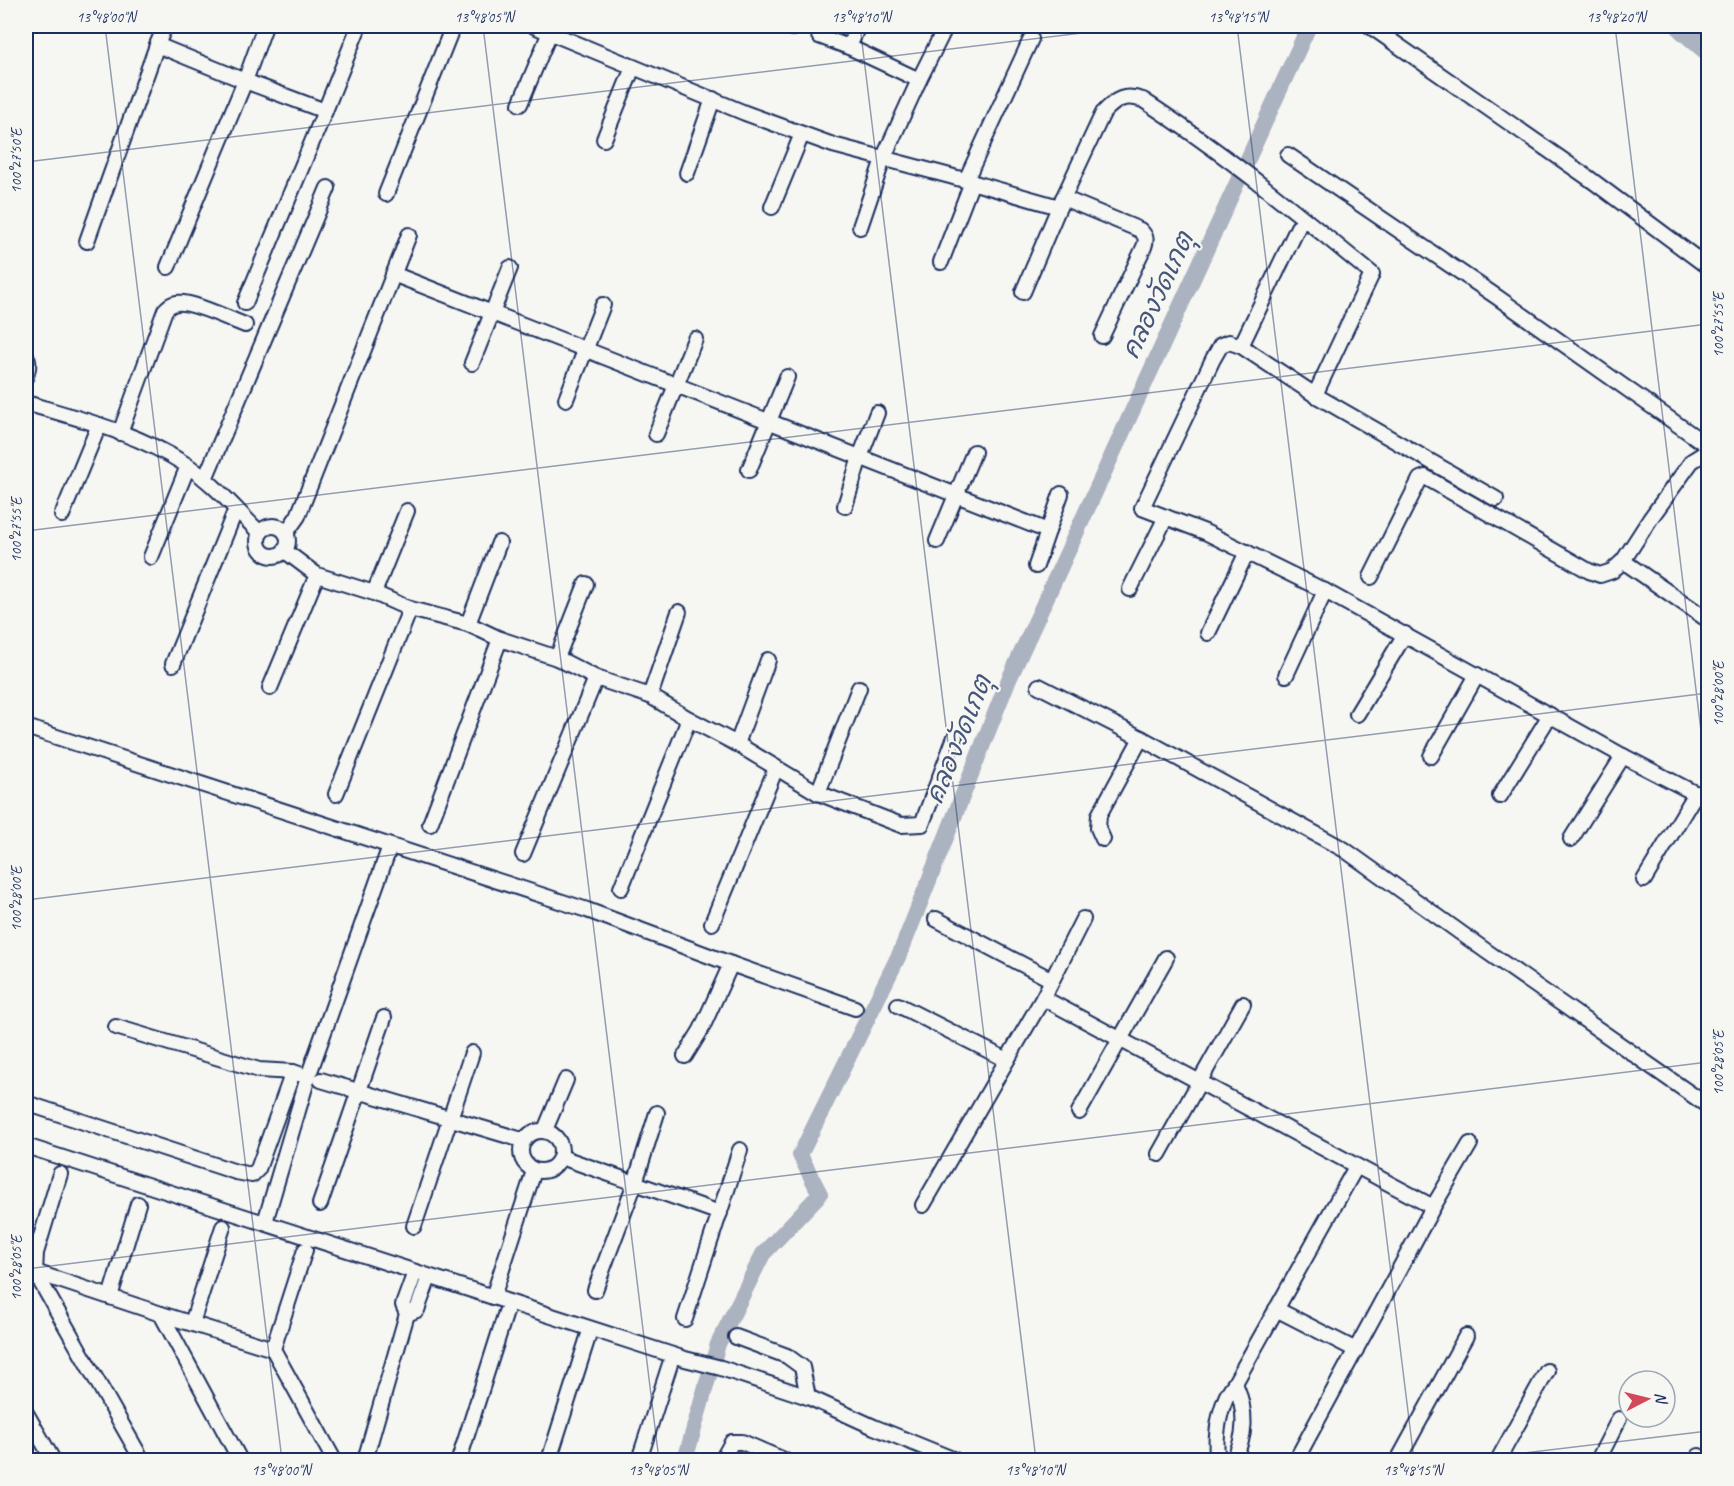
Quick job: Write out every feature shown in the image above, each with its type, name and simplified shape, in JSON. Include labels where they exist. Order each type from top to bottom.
[{"type":"street","points":[[87,240],[165,26]]},
{"type":"street","points":[[168,267],[245,81],[265,26]]},
{"type":"street","points":[[245,303],[359,26]]},
{"type":"street","points":[[386,194],[453,26]]},
{"type":"street","points":[[534,26],[833,146],[1061,202],[1140,230],[1146,236],[1144,247],[1102,336]]},
{"type":"street","points":[[787,26],[792,28],[793,26]]},
{"type":"street","points":[[849,47],[858,26]]},
{"type":"street","points":[[860,227],[883,159],[946,26]]},
{"type":"street","points":[[1370,26],[1590,179],[1708,267]]},
{"type":"street","points":[[520,104],[550,32]]},
{"type":"street","points":[[819,36],[849,47],[919,80]]},
{"type":"street","points":[[941,262],[969,181],[1031,39]]},
{"type":"street","points":[[157,45],[325,111]]},
{"type":"street","points":[[604,139],[633,67]]},
{"type":"street","points":[[1023,292],[1061,202],[1103,113],[1113,102],[1131,96],[1143,100],[1270,190],[1372,274],[1315,394]]},
{"type":"street","points":[[687,173],[713,99]]},
{"type":"street","points":[[772,207],[802,134]]},
{"type":"street","points":[[1288,155],[1497,297],[1708,448],[1692,461],[1623,561],[1612,571],[1600,575],[1589,571],[1425,477],[1420,479],[1371,577]]},
{"type":"street","points":[[204,479],[328,188]]},
{"type":"street","points":[[1240,346],[1298,227]]},
{"type":"street","points":[[286,532],[298,516],[409,235]]},
{"type":"street","points":[[472,363],[510,268]]},
{"type":"street","points":[[393,274],[1048,531]]},
{"type":"street","points":[[120,433],[165,310],[170,304],[179,302],[245,325]]},
{"type":"street","points":[[566,399],[603,305]]},
{"type":"street","points":[[656,434],[695,339]]},
{"type":"street","points":[[1496,500],[1315,394],[1240,346],[1229,342],[1221,345],[1142,508],[1205,532],[1325,591],[1623,756],[1702,796],[1644,880]]},
{"type":"street","points":[[26,356],[28,370],[26,376]]},
{"type":"street","points":[[749,470],[787,377]]},
{"type":"street","points":[[26,403],[120,433],[148,444],[188,466],[260,533]]},
{"type":"street","points":[[845,506],[877,413]]},
{"type":"street","points":[[62,515],[99,425]]},
{"type":"street","points":[[937,541],[974,452]]},
{"type":"street","points":[[151,556],[188,466]]},
{"type":"street","points":[[1036,566],[1061,494]]},
{"type":"street","points":[[173,664],[236,509]]},
{"type":"street","points":[[374,593],[407,510]]},
{"type":"street","points":[[1130,589],[1166,517]]},
{"type":"street","points":[[273,525],[281,527],[286,532],[289,542],[285,551],[271,556],[264,553],[259,548],[260,533],[265,527],[273,525]]},
{"type":"street","points":[[468,624],[499,543]]},
{"type":"street","points":[[285,551],[317,575],[374,593],[410,609],[468,624],[500,639],[557,658],[596,678],[650,696],[737,744],[818,793],[901,825],[922,824],[955,737]]},
{"type":"street","points":[[1208,633],[1247,552]]},
{"type":"street","points":[[1623,561],[1708,620]]},
{"type":"street","points":[[270,688],[317,575]]},
{"type":"street","points":[[557,658],[586,584]]},
{"type":"street","points":[[1286,675],[1325,591]]},
{"type":"street","points":[[336,794],[410,609]]},
{"type":"street","points":[[650,696],[679,612]]},
{"type":"street","points":[[1358,714],[1405,634]]},
{"type":"street","points":[[430,824],[500,639]]},
{"type":"street","points":[[737,744],[768,660]]},
{"type":"street","points":[[1431,756],[1476,675]]},
{"type":"street","points":[[523,854],[596,678]]},
{"type":"street","points":[[1039,686],[1141,738],[1345,850],[1708,1106]]},
{"type":"street","points":[[818,793],[859,688]]},
{"type":"street","points":[[1500,796],[1550,715]]},
{"type":"street","points":[[621,888],[689,719]]},
{"type":"street","points":[[26,727],[587,910],[855,1008]]},
{"type":"street","points":[[1103,838],[1098,828],[1099,815],[1141,738]]},
{"type":"street","points":[[1571,839],[1623,756]]},
{"type":"street","points":[[712,923],[776,768]]},
{"type":"street","points":[[265,1222],[315,1078],[390,846]]},
{"type":"street","points":[[936,919],[1052,980]]},
{"type":"street","points":[[923,1205],[1043,998],[1083,919]]},
{"type":"street","points":[[1079,1112],[1166,958]]},
{"type":"street","points":[[685,1056],[701,1030],[731,964]]},
{"type":"street","points":[[1043,998],[1433,1208]]},
{"type":"street","points":[[1159,1154],[1243,1004]]},
{"type":"street","points":[[898,1005],[1007,1060]]},
{"type":"street","points":[[320,1204],[384,1018]]},
{"type":"street","points":[[116,1027],[259,1070],[293,1072],[315,1078],[522,1140]]},
{"type":"street","points":[[414,1226],[472,1053]]},
{"type":"street","points":[[26,1103],[236,1172],[252,1175],[258,1169],[293,1072]]},
{"type":"street","points":[[545,1130],[566,1080]]},
{"type":"street","points":[[595,1290],[635,1183],[657,1113]]},
{"type":"street","points":[[545,1130],[553,1134],[560,1142],[561,1157],[555,1166],[534,1171],[525,1163],[520,1151],[522,1140],[532,1132],[545,1130]]},
{"type":"street","points":[[1296,1461],[1470,1144]]},
{"type":"street","points":[[26,1146],[808,1397],[955,1461]]},
{"type":"street","points":[[685,1320],[740,1150]]},
{"type":"street","points":[[561,1157],[720,1213]]},
{"type":"street","points":[[1219,1461],[1216,1443],[1224,1400],[1356,1167]]},
{"type":"street","points":[[493,1297],[534,1171]]},
{"type":"street","points":[[60,1174],[36,1253],[35,1272],[142,1461]]},
{"type":"street","points":[[110,1297],[138,1204]]},
{"type":"street","points":[[192,1323],[223,1227]]},
{"type":"street","points":[[273,1349],[305,1250]]},
{"type":"street","points":[[35,1272],[273,1349],[334,1461]]},
{"type":"street","points":[[365,1461],[406,1314],[404,1305],[415,1272]]},
{"type":"street","points":[[406,1314],[417,1310],[429,1276]]},
{"type":"street","points":[[1276,1309],[1356,1350]]},
{"type":"street","points":[[459,1461],[506,1312]]},
{"type":"street","points":[[161,1314],[240,1461]]},
{"type":"street","points":[[1398,1461],[1466,1336]]},
{"type":"street","points":[[549,1461],[588,1337]]},
{"type":"street","points":[[736,1337],[787,1356],[802,1367],[808,1397]]},
{"type":"street","points":[[639,1461],[670,1364]]},
{"type":"street","points":[[1498,1461],[1547,1371]]},
{"type":"street","points":[[1233,1461],[1244,1435],[1240,1396],[1235,1383]]},
{"type":"street","points":[[26,1413],[53,1461]]},
{"type":"street","points":[[1598,1461],[1617,1423]]},
{"type":"street","points":[[722,1461],[732,1442],[742,1442],[784,1461]]},
{"type":"waterway","name":"คลองวัดเกตุ","points":[[685,1460],[718,1344],[763,1254],[820,1194],[800,1155],[901,951],[1006,686],[1309,26]]},
{"type":"waterway","points":[[1686,26],[1708,45]]}]
